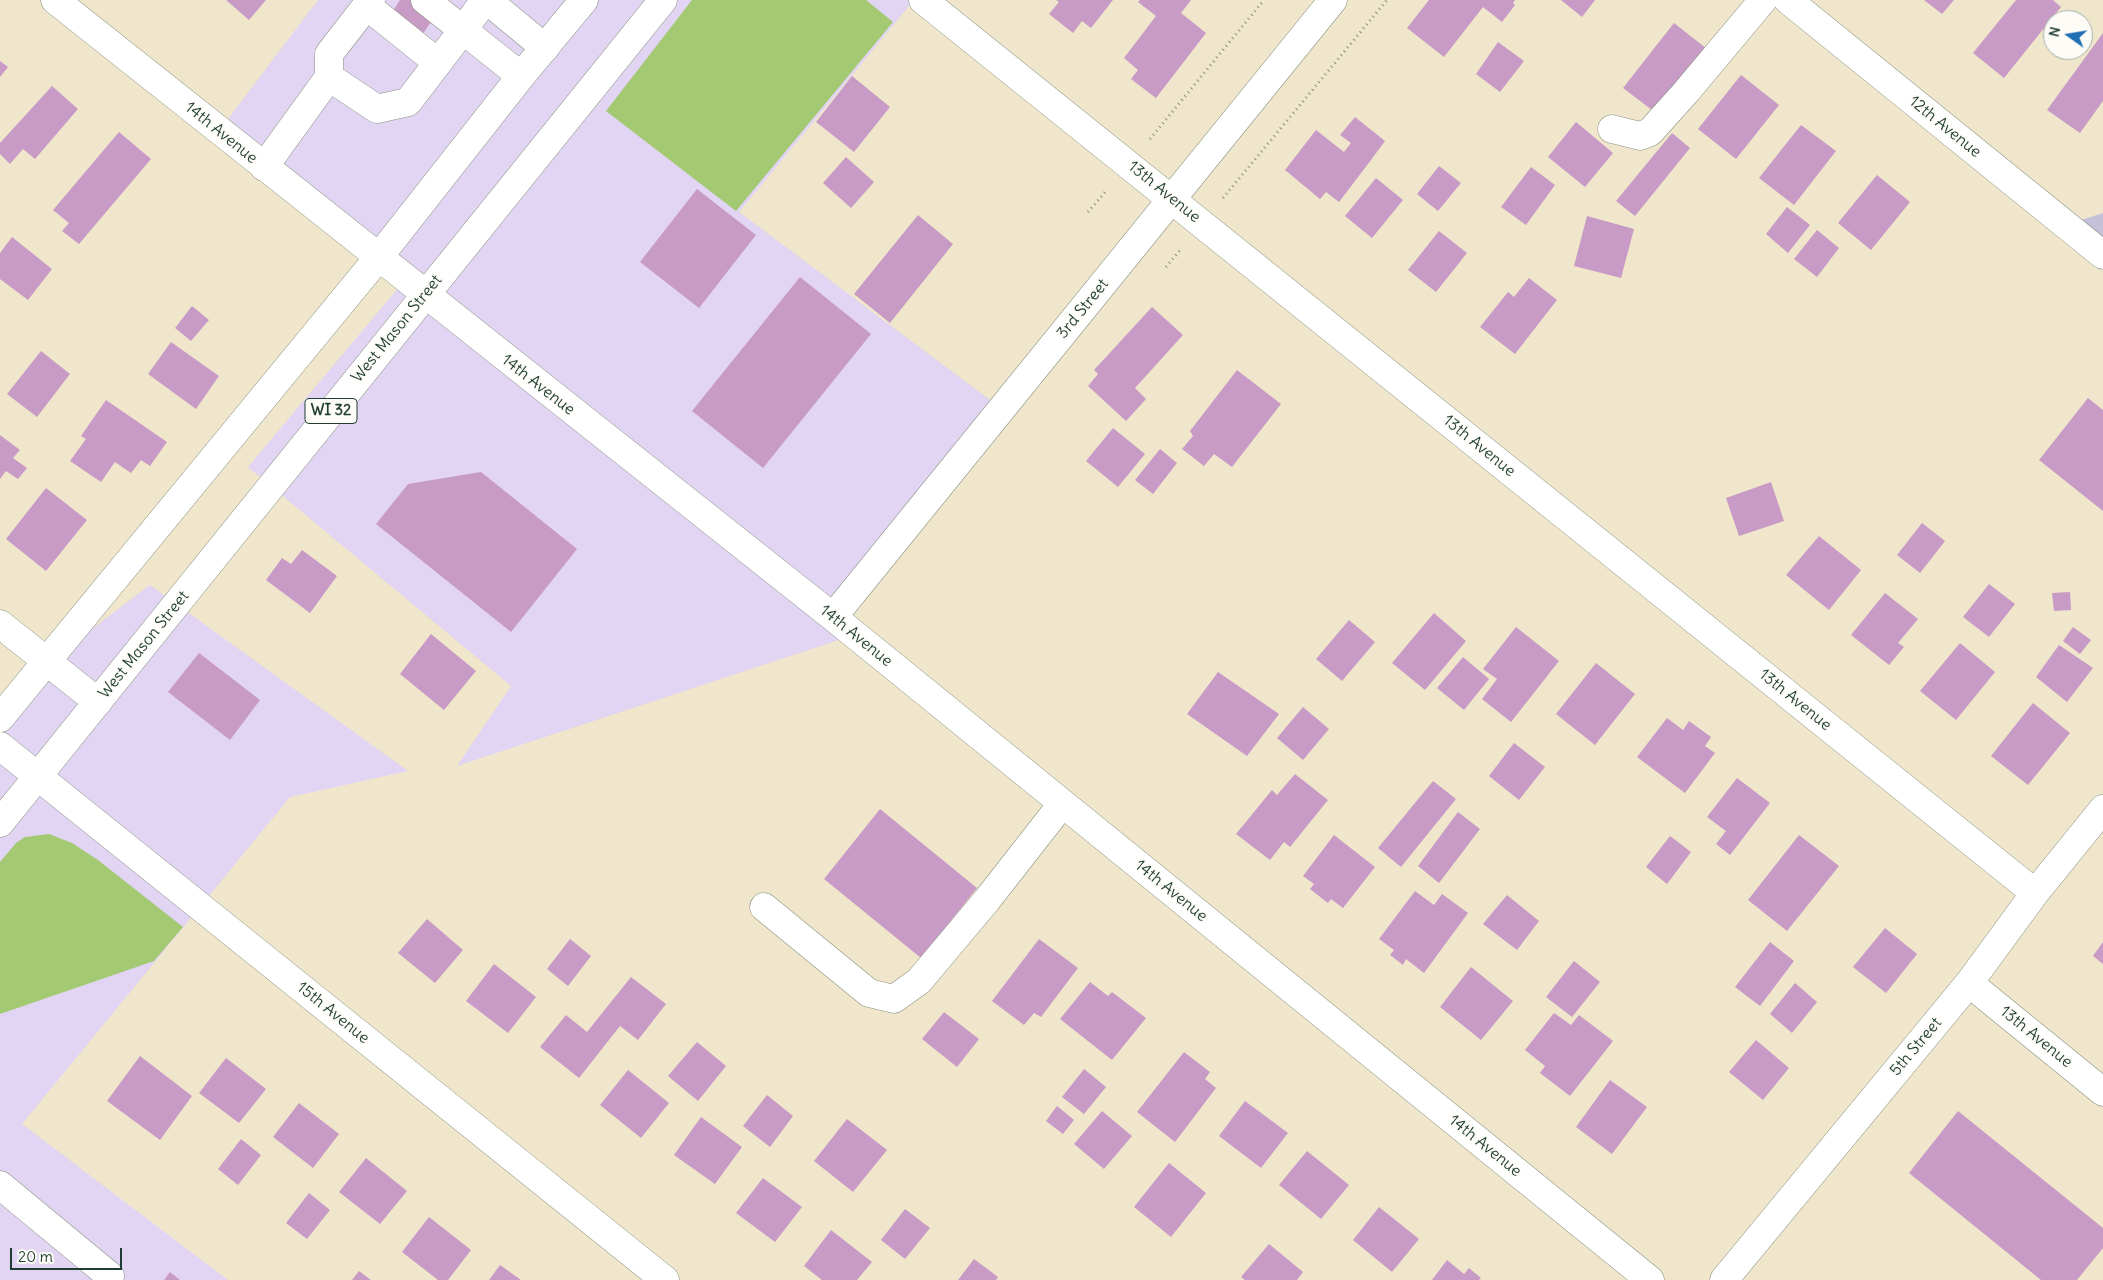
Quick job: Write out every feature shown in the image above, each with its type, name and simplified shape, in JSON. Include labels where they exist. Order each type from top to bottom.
[{"type":"street","name":"14th Avenue","points":[[56,0],[424,295],[832,617],[1650,1280]]},
{"type":"street","points":[[425,0],[521,76]]},
{"type":"street","points":[[329,77],[377,109],[408,102],[486,0],[545,48]]},
{"type":"street","name":"West Mason Street","points":[[0,823],[663,0]]},
{"type":"street","name":"13th Avenue","points":[[923,0],[1172,198],[2034,893]]},
{"type":"street","name":"3rd Street","points":[[832,617],[1332,0]]},
{"type":"street","points":[[1612,130],[1640,136],[1650,132],[1763,0]]},
{"type":"street","name":"12th Avenue","points":[[1788,0],[2103,255]]},
{"type":"street","points":[[0,718],[48,662],[378,258],[545,48],[579,2]]},
{"type":"street","points":[[264,167],[329,77],[329,54],[369,3],[437,62]]},
{"type":"street","points":[[0,624],[98,702]]},
{"type":"street","name":"15th Avenue","points":[[0,746],[666,1280]]},
{"type":"street","points":[[764,907],[870,992],[894,999],[918,981],[987,900],[1062,804]]},
{"type":"street","name":"5th Street","points":[[1724,1280],[1969,982],[2034,893],[2103,809]]},
{"type":"street","name":"13th Avenue","points":[[1969,982],[2103,1092]]},
{"type":"street","points":[[0,1185],[110,1276],[107,1280]]},
{"type":"path","points":[[1088,212],[1264,0]]},
{"type":"path","points":[[1166,267],[1387,0]]},
{"type":"shaded area","points":[[318,0],[914,0],[739,212],[1002,409],[833,617],[854,635],[457,766],[511,686],[248,467],[405,280],[219,131]]},
{"type":"shaded area","points":[[2103,213],[2103,249],[2066,225]]},
{"type":"shaded area","points":[[150,585],[408,771],[290,797],[22,1124],[228,1280],[0,1280],[0,718],[48,662]]},
{"type":"green space","points":[[692,0],[866,0],[893,22],[736,211],[606,111]]},
{"type":"green space","points":[[49,834],[72,843],[98,860],[183,927],[154,961],[0,1014],[0,862],[16,843],[25,837]]},
{"type":"building","points":[[226,0],[266,0],[249,20]]},
{"type":"building","points":[[400,0],[412,0],[435,16],[420,38],[389,17]]},
{"type":"building","points":[[1056,0],[1113,0],[1091,28],[1082,21],[1073,33],[1049,14],[1059,2]]},
{"type":"building","points":[[1140,0],[1191,0],[1181,13],[1206,33],[1156,98],[1131,79],[1138,70],[1124,58],[1156,16],[1138,2]]},
{"type":"building","points":[[1429,0],[1515,0],[1513,3],[1515,5],[1502,22],[1483,7],[1444,57],[1407,28]]},
{"type":"building","points":[[1561,0],[1595,0],[1582,17]]},
{"type":"building","points":[[1924,0],[1954,0],[1942,14]]},
{"type":"building","points":[[2016,0],[2053,0],[2061,7],[2059,10],[2043,10],[2043,29],[2004,78],[1973,53]]},
{"type":"building","points":[[1674,23],[1707,49],[1656,113],[1623,88]]},
{"type":"building","points":[[2103,33],[2103,101],[2080,133],[2047,110],[2083,60],[2093,60],[2093,47]]},
{"type":"building","points":[[1498,42],[1524,61],[1500,92],[1476,74]]},
{"type":"building","points":[[0,61],[8,67],[0,77]]},
{"type":"building","points":[[1741,75],[1779,105],[1736,159],[1698,129]]},
{"type":"building","points":[[852,76],[890,107],[854,152],[816,122]]},
{"type":"building","points":[[52,86],[78,109],[35,159],[23,149],[10,164],[0,154],[0,143]]},
{"type":"building","points":[[1355,117],[1385,141],[1339,202],[1326,192],[1320,199],[1285,170],[1316,130],[1344,152],[1351,143],[1340,135]]},
{"type":"building","points":[[1576,122],[1613,153],[1585,187],[1548,157]]},
{"type":"building","points":[[1801,125],[1836,151],[1794,205],[1759,178]]},
{"type":"building","points":[[119,132],[151,159],[79,244],[62,231],[69,223],[53,210]]},
{"type":"building","points":[[1672,133],[1690,148],[1635,216],[1616,201]]},
{"type":"building","points":[[846,157],[874,182],[851,208],[823,183]]},
{"type":"building","points":[[1439,166],[1461,183],[1438,211],[1417,194]]},
{"type":"building","points":[[1531,167],[1555,185],[1526,225],[1501,207]]},
{"type":"building","points":[[1877,175],[1910,202],[1871,250],[1838,223]]},
{"type":"building","points":[[1376,178],[1403,200],[1372,238],[1345,216]]},
{"type":"building","points":[[697,189],[756,235],[699,308],[640,262]]},
{"type":"building","points":[[1787,207],[1810,225],[1788,253],[1766,234]]},
{"type":"building","points":[[918,215],[953,244],[890,323],[854,294]]},
{"type":"building","points":[[1587,216],[1634,229],[1621,278],[1574,266]]},
{"type":"building","points":[[1817,230],[1839,248],[1817,277],[1794,259]]},
{"type":"building","points":[[1439,231],[1467,253],[1436,292],[1408,270]]},
{"type":"building","points":[[12,237],[52,269],[28,300],[0,279],[0,253]]},
{"type":"building","points":[[800,277],[871,334],[763,468],[692,411]]},
{"type":"building","points":[[1529,278],[1557,300],[1515,354],[1480,327],[1508,292],[1514,297]]},
{"type":"building","points":[[192,306],[209,320],[191,341],[175,328]]},
{"type":"building","points":[[1152,307],[1183,335],[1135,388],[1146,399],[1126,421],[1088,386],[1098,374],[1094,370]]},
{"type":"building","points":[[171,342],[219,376],[196,409],[148,374]]},
{"type":"building","points":[[41,351],[70,374],[37,417],[7,394]]},
{"type":"building","points":[[1237,370],[1281,404],[1232,467],[1214,454],[1204,466],[1182,449],[1193,436],[1190,431]]},
{"type":"building","points":[[2088,398],[2103,410],[2103,511],[2039,460]]},
{"type":"building","points":[[106,400],[167,442],[150,466],[141,460],[131,473],[115,462],[101,482],[70,461],[86,439],[81,436]]},
{"type":"building","points":[[1113,428],[1145,454],[1118,487],[1086,461]]},
{"type":"building","points":[[0,435],[20,450],[13,458],[27,468],[18,479],[6,471],[0,479]]},
{"type":"building","points":[[1160,449],[1177,463],[1153,494],[1135,480]]},
{"type":"building","points":[[481,472],[577,549],[511,632],[376,524],[408,484]]},
{"type":"building","points":[[1771,482],[1784,521],[1739,536],[1726,498]]},
{"type":"building","points":[[46,488],[87,520],[46,571],[6,539]]},
{"type":"building","points":[[1922,523],[1945,541],[1920,573],[1897,555]]},
{"type":"building","points":[[1819,536],[1861,570],[1829,610],[1786,575]]},
{"type":"building","points":[[302,550],[337,576],[310,613],[266,580],[282,558],[291,564]]},
{"type":"building","points":[[1989,584],[2015,604],[1989,637],[1963,617]]},
{"type":"building","points":[[2070,592],[2071,610],[2054,611],[2052,593]]},
{"type":"building","points":[[1885,593],[1918,619],[1898,643],[1904,647],[1889,665],[1851,635]]},
{"type":"building","points":[[1434,613],[1466,641],[1425,690],[1392,663]]},
{"type":"building","points":[[1349,620],[1375,642],[1342,681],[1316,659]]},
{"type":"building","points":[[1516,627],[1559,661],[1511,722],[1482,699],[1497,679],[1483,669]]},
{"type":"building","points":[[2073,627],[2091,640],[2080,654],[2063,641]]},
{"type":"building","points":[[431,634],[476,671],[444,710],[400,674]]},
{"type":"building","points":[[1960,643],[1995,672],[1956,720],[1920,691]]},
{"type":"building","points":[[2059,645],[2093,668],[2067,702],[2036,677]]},
{"type":"building","points":[[199,653],[260,700],[230,740],[168,692]]},
{"type":"building","points":[[1463,657],[1489,679],[1464,710],[1437,688]]},
{"type":"building","points":[[1596,663],[1635,694],[1595,745],[1556,714]]},
{"type":"building","points":[[1218,672],[1279,714],[1247,756],[1187,714]]},
{"type":"building","points":[[2033,703],[2070,733],[2028,785],[1991,756]]},
{"type":"building","points":[[1303,707],[1329,729],[1303,760],[1277,738]]},
{"type":"building","points":[[1667,718],[1683,730],[1689,721],[1711,737],[1705,746],[1715,753],[1685,793],[1637,757]]},
{"type":"building","points":[[1514,743],[1545,767],[1519,800],[1489,776]]},
{"type":"building","points":[[1295,774],[1328,800],[1290,847],[1284,842],[1270,860],[1236,834],[1272,790],[1277,795]]},
{"type":"building","points":[[1737,778],[1770,803],[1730,855],[1716,844],[1726,831],[1707,817]]},
{"type":"building","points":[[1433,781],[1456,799],[1401,867],[1378,848]]},
{"type":"building","points":[[880,809],[977,888],[921,958],[824,879]]},
{"type":"building","points":[[1458,812],[1480,829],[1439,883],[1418,866]]},
{"type":"building","points":[[1334,835],[1375,867],[1343,908],[1331,899],[1328,903],[1310,889],[1314,884],[1303,876]]},
{"type":"building","points":[[1799,835],[1839,866],[1787,931],[1748,900]]},
{"type":"building","points":[[1670,836],[1691,852],[1667,884],[1646,867]]},
{"type":"building","points":[[1415,891],[1434,905],[1442,894],[1468,913],[1424,973],[1406,959],[1403,965],[1390,955],[1394,950],[1379,939]]},
{"type":"building","points":[[1507,895],[1539,921],[1517,950],[1483,924]]},
{"type":"building","points":[[427,919],[463,950],[435,983],[398,953]]},
{"type":"building","points":[[1885,928],[1917,954],[1886,993],[1853,967]]},
{"type":"building","points":[[570,939],[591,956],[568,986],[547,969]]},
{"type":"building","points":[[1039,939],[1078,968],[1041,1017],[1034,1013],[1024,1025],[992,1001]]},
{"type":"building","points":[[1770,942],[1794,961],[1760,1006],[1735,987]]},
{"type":"building","points":[[2103,942],[2103,964],[2093,956]]},
{"type":"building","points":[[1574,961],[1600,982],[1572,1017],[1546,997]]},
{"type":"building","points":[[494,964],[536,997],[508,1033],[466,1001]]},
{"type":"building","points":[[1471,967],[1513,1001],[1481,1040],[1440,1007]]},
{"type":"building","points":[[631,977],[666,1004],[638,1040],[620,1026],[579,1078],[540,1047],[566,1015],[587,1032]]},
{"type":"building","points":[[1090,982],[1108,996],[1112,992],[1146,1018],[1112,1060],[1060,1019]]},
{"type":"building","points":[[1795,983],[1817,1002],[1792,1033],[1770,1014]]},
{"type":"building","points":[[944,1012],[979,1039],[957,1067],[922,1039]]},
{"type":"building","points":[[1554,1013],[1571,1025],[1579,1015],[1613,1041],[1570,1096],[1540,1073],[1545,1066],[1525,1050]]},
{"type":"building","points":[[1756,1040],[1789,1068],[1763,1100],[1729,1072]]},
{"type":"building","points":[[697,1042],[726,1066],[698,1101],[668,1076]]},
{"type":"building","points":[[1184,1052],[1210,1072],[1205,1079],[1216,1088],[1175,1142],[1137,1112]]},
{"type":"building","points":[[140,1056],[192,1096],[160,1140],[107,1101]]},
{"type":"building","points":[[226,1058],[266,1089],[239,1123],[199,1093]]},
{"type":"building","points":[[1084,1069],[1106,1087],[1084,1114],[1062,1097]]},
{"type":"building","points":[[628,1070],[669,1103],[641,1138],[600,1105]]},
{"type":"building","points":[[1610,1080],[1647,1107],[1612,1154],[1576,1127]]},
{"type":"building","points":[[767,1095],[793,1116],[770,1147],[743,1126]]},
{"type":"building","points":[[1245,1101],[1288,1133],[1261,1168],[1219,1136]]},
{"type":"building","points":[[299,1103],[339,1134],[313,1168],[273,1137]]},
{"type":"building","points":[[1057,1106],[1074,1120],[1063,1134],[1046,1121]]},
{"type":"building","points":[[1102,1111],[1132,1136],[1104,1169],[1074,1144]]},
{"type":"building","points":[[1958,1111],[2103,1228],[2103,1248],[2077,1280],[2041,1280],[1909,1173]]},
{"type":"building","points":[[701,1117],[742,1147],[715,1184],[674,1155]]},
{"type":"building","points":[[847,1119],[887,1150],[853,1192],[814,1161]]},
{"type":"building","points":[[241,1139],[261,1155],[238,1185],[218,1169]]},
{"type":"building","points":[[1307,1151],[1349,1185],[1321,1219],[1279,1185]]},
{"type":"building","points":[[366,1158],[407,1191],[380,1224],[339,1192]]},
{"type":"building","points":[[1169,1163],[1206,1193],[1171,1237],[1134,1207]]},
{"type":"building","points":[[763,1178],[802,1207],[775,1242],[736,1213]]},
{"type":"building","points":[[309,1193],[330,1210],[307,1239],[286,1223]]},
{"type":"building","points":[[1379,1207],[1419,1239],[1392,1272],[1353,1240]]},
{"type":"building","points":[[905,1209],[930,1228],[905,1259],[881,1240]]},
{"type":"building","points":[[429,1217],[471,1250],[448,1280],[438,1280],[402,1252]]},
{"type":"building","points":[[831,1230],[872,1262],[857,1280],[822,1280],[804,1266]]},
{"type":"building","points":[[1269,1244],[1303,1272],[1297,1280],[1245,1280],[1241,1277]]},
{"type":"building","points":[[974,1259],[998,1277],[996,1280],[958,1280]]},
{"type":"building","points":[[1447,1260],[1464,1274],[1469,1268],[1481,1278],[1479,1280],[1432,1280]]},
{"type":"building","points":[[500,1265],[521,1280],[489,1280]]},
{"type":"building","points":[[359,1271],[371,1280],[352,1280]]},
{"type":"building","points":[[170,1272],[180,1280],[164,1280]]}]
